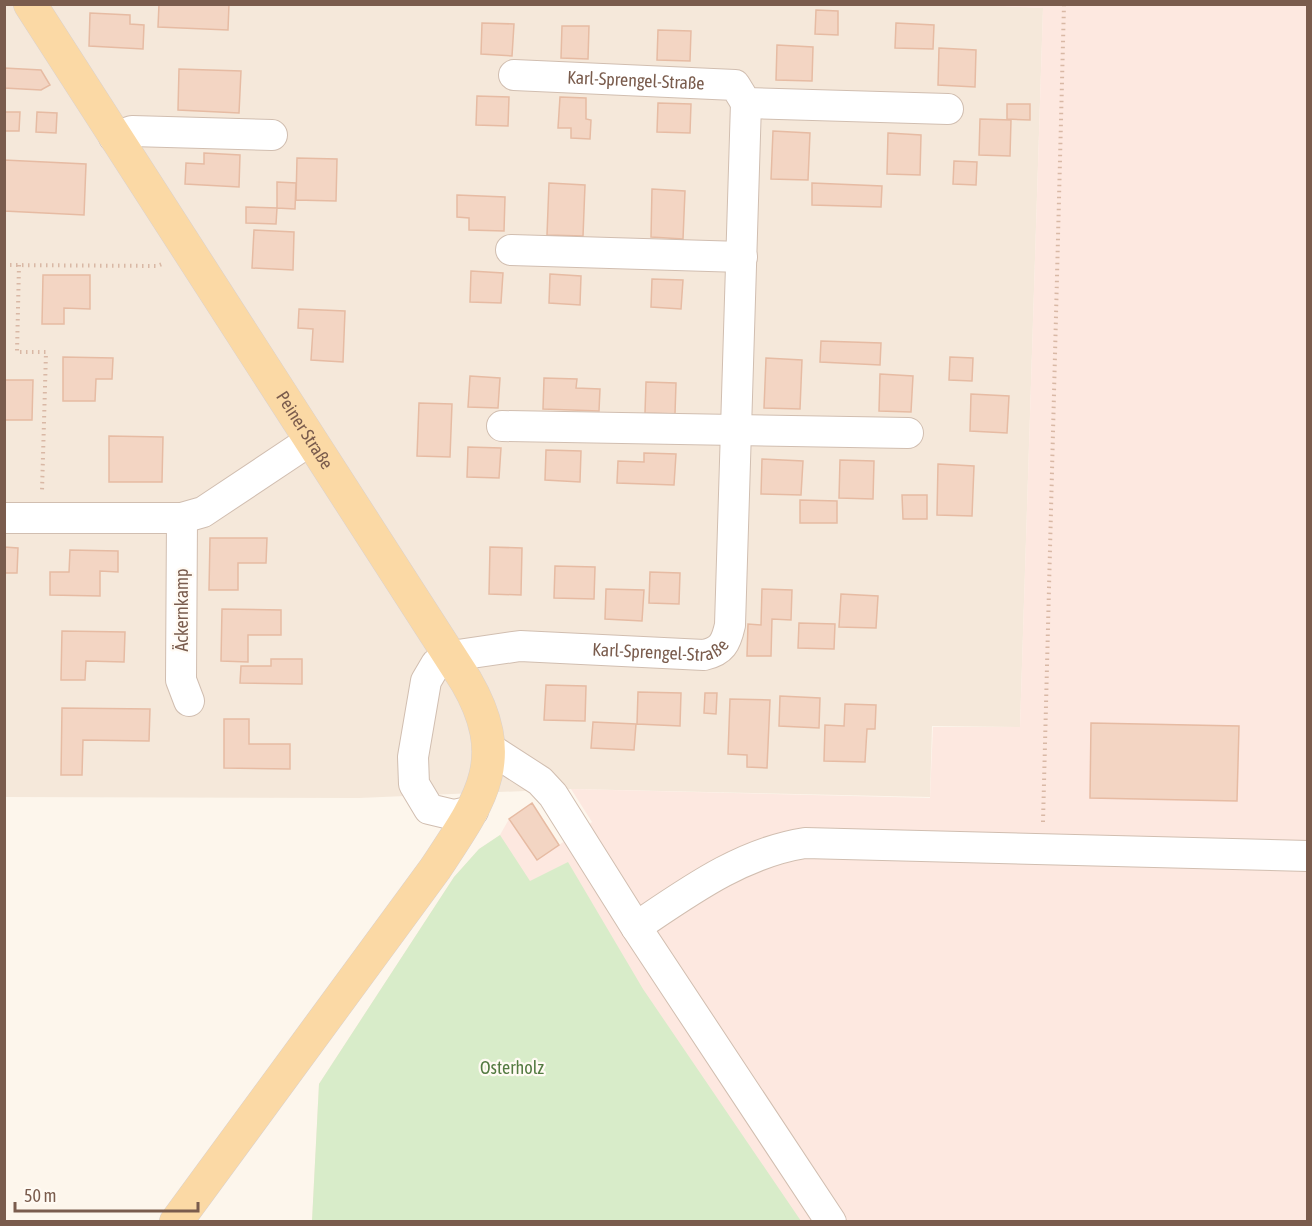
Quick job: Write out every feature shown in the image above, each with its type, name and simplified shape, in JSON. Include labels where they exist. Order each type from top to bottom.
[{"type":"main road","name":"Peiner Straße","points":[[30,4],[451,656],[481,706],[489,748],[486,777],[473,811],[435,869],[176,1221]]},
{"type":"street","name":"Karl-Sprengel-Straße","points":[[451,656],[520,646],[704,655],[717,652],[727,641],[730,625],[746,104],[735,85],[514,75]]},
{"type":"street","points":[[746,104],[948,109]]},
{"type":"street","points":[[114,137],[132,131],[272,135]]},
{"type":"street","points":[[510,250],[742,257]]},
{"type":"street","points":[[502,426],[909,433]]},
{"type":"street","points":[[4,518],[182,518],[203,512],[311,440]]},
{"type":"street","name":"Äckernkamp","points":[[182,518],[181,680],[189,701]]},
{"type":"street","points":[[451,656],[436,664],[426,681],[413,757],[414,784],[429,808],[454,815],[473,811]]},
{"type":"street","points":[[489,748],[540,781],[553,795],[636,927],[831,1221]]},
{"type":"street","points":[[636,927],[718,874],[788,846],[805,843],[1308,856]]},
{"type":"path","points":[[1042,849],[1064,4]]},
{"type":"path","points":[[4,265],[157,266],[191,254]]},
{"type":"path","points":[[19,265],[17,352],[46,352],[42,518]]},
{"type":"shaded area","points":[[966,4],[1043,8],[1020,727],[932,726],[930,797],[571,789],[359,798],[5,797],[5,5]]},
{"type":"shaded area","points":[[966,5],[1307,5],[1307,1221],[312,1222],[319,1084],[454,877],[479,849],[500,835],[509,819],[532,803],[559,845],[592,822],[571,789],[930,798],[933,727],[1020,727],[1043,8]]},
{"type":"green space","name":"Osterholz","points":[[500,835],[530,881],[568,862],[643,989],[801,1221],[312,1221],[319,1084],[454,877],[479,849]]},
{"type":"building","points":[[159,4],[229,4],[228,30],[158,27]]},
{"type":"building","points":[[816,10],[838,11],[838,35],[815,34]]},
{"type":"building","points":[[90,13],[130,15],[130,24],[144,25],[143,49],[89,46]]},
{"type":"building","points":[[482,23],[514,24],[512,56],[481,54]]},
{"type":"building","points":[[896,23],[934,25],[933,49],[895,48]]},
{"type":"building","points":[[562,26],[589,26],[588,59],[561,58]]},
{"type":"building","points":[[658,30],[691,31],[690,61],[657,60]]},
{"type":"building","points":[[777,45],[813,47],[812,81],[776,80]]},
{"type":"building","points":[[939,48],[976,50],[975,87],[938,85]]},
{"type":"building","points":[[4,68],[41,70],[50,85],[41,90],[4,88]]},
{"type":"building","points":[[179,69],[241,71],[239,113],[178,110]]},
{"type":"building","points":[[477,96],[509,97],[508,126],[476,125]]},
{"type":"building","points":[[560,97],[586,98],[586,119],[591,120],[590,139],[571,138],[571,128],[558,128]]},
{"type":"building","points":[[658,103],[691,104],[690,133],[657,132]]},
{"type":"building","points":[[1007,104],[1030,104],[1030,120],[1007,119]]},
{"type":"building","points":[[4,112],[20,112],[19,131],[4,131]]},
{"type":"building","points":[[37,112],[57,113],[56,133],[36,132]]},
{"type":"building","points":[[980,119],[1011,120],[1010,156],[979,155]]},
{"type":"building","points":[[773,131],[810,133],[808,180],[771,179]]},
{"type":"building","points":[[888,133],[921,135],[920,175],[887,174]]},
{"type":"building","points":[[204,153],[240,155],[239,187],[185,184],[186,163],[204,164]]},
{"type":"building","points":[[297,158],[337,159],[336,201],[296,200]]},
{"type":"building","points":[[4,160],[86,164],[84,215],[4,211]]},
{"type":"building","points":[[954,161],[977,162],[976,185],[953,184]]},
{"type":"building","points":[[277,182],[296,183],[295,209],[277,208]]},
{"type":"building","points":[[549,183],[585,185],[583,236],[547,235]]},
{"type":"building","points":[[812,183],[882,186],[881,207],[812,205]]},
{"type":"building","points":[[652,189],[685,191],[683,239],[651,237]]},
{"type":"building","points":[[457,195],[505,197],[504,231],[469,230],[469,218],[457,217]]},
{"type":"building","points":[[246,207],[277,208],[276,224],[246,223]]},
{"type":"building","points":[[254,230],[294,232],[293,270],[252,268]]},
{"type":"building","points":[[471,271],[503,273],[501,303],[470,302]]},
{"type":"building","points":[[550,274],[581,276],[580,305],[549,303]]},
{"type":"building","points":[[43,275],[90,275],[90,309],[64,308],[64,324],[42,324]]},
{"type":"building","points":[[652,279],[683,280],[681,309],[651,307]]},
{"type":"building","points":[[299,309],[345,311],[343,362],[311,360],[313,329],[298,328]]},
{"type":"building","points":[[821,341],[881,343],[880,365],[820,362]]},
{"type":"building","points":[[63,357],[113,358],[112,379],[96,379],[95,401],[63,401]]},
{"type":"building","points":[[950,357],[973,358],[972,381],[949,380]]},
{"type":"building","points":[[766,358],[802,360],[800,409],[764,408]]},
{"type":"building","points":[[880,374],[913,376],[911,412],[879,411]]},
{"type":"building","points":[[470,376],[500,378],[498,408],[468,407]]},
{"type":"building","points":[[544,378],[577,379],[576,388],[600,389],[599,411],[543,409]]},
{"type":"building","points":[[4,380],[33,380],[32,420],[4,420]]},
{"type":"building","points":[[646,382],[676,383],[675,414],[645,413]]},
{"type":"building","points":[[971,394],[1009,396],[1007,433],[970,431]]},
{"type":"building","points":[[419,403],[452,404],[450,457],[417,456]]},
{"type":"building","points":[[109,436],[163,437],[162,482],[109,482]]},
{"type":"building","points":[[468,447],[501,448],[499,478],[467,477]]},
{"type":"building","points":[[546,450],[581,451],[580,482],[545,480]]},
{"type":"building","points":[[644,453],[676,454],[674,485],[617,483],[618,461],[644,462]]},
{"type":"building","points":[[762,459],[803,461],[801,495],[761,494]]},
{"type":"building","points":[[840,460],[874,461],[873,499],[839,498]]},
{"type":"building","points":[[938,464],[974,466],[972,516],[937,515]]},
{"type":"building","points":[[902,495],[927,495],[927,519],[903,519]]},
{"type":"building","points":[[800,500],[837,501],[837,523],[800,523]]},
{"type":"building","points":[[210,538],[267,538],[266,563],[238,563],[238,590],[209,590]]},
{"type":"building","points":[[4,547],[18,548],[17,573],[4,573]]},
{"type":"building","points":[[490,547],[522,548],[521,595],[489,594]]},
{"type":"building","points":[[70,550],[118,551],[118,572],[100,571],[100,596],[50,595],[50,572],[69,572]]},
{"type":"building","points":[[555,566],[595,567],[594,599],[554,598]]},
{"type":"building","points":[[650,572],[680,573],[679,604],[649,603]]},
{"type":"building","points":[[606,589],[644,590],[642,621],[605,619]]},
{"type":"building","points":[[762,589],[792,590],[791,620],[772,619],[771,656],[747,656],[748,624],[761,625]]},
{"type":"building","points":[[841,594],[878,596],[876,628],[839,627]]},
{"type":"building","points":[[222,609],[281,610],[281,635],[248,635],[248,662],[221,661]]},
{"type":"building","points":[[799,623],[835,624],[834,649],[798,648]]},
{"type":"building","points":[[62,631],[125,632],[124,662],[86,661],[85,680],[61,680]]},
{"type":"building","points":[[271,659],[302,659],[302,684],[240,683],[241,666],[271,666]]},
{"type":"building","points":[[546,685],[586,686],[585,721],[544,720]]},
{"type":"building","points":[[638,692],[681,693],[680,726],[637,724]]},
{"type":"building","points":[[705,693],[717,693],[716,714],[704,713]]},
{"type":"building","points":[[780,696],[820,698],[819,728],[779,726]]},
{"type":"building","points":[[730,699],[770,700],[767,768],[747,767],[747,755],[728,754]]},
{"type":"building","points":[[845,704],[876,705],[875,729],[867,729],[865,762],[824,761],[825,725],[844,726]]},
{"type":"building","points":[[62,708],[150,709],[149,741],[83,740],[82,775],[61,775]]},
{"type":"building","points":[[224,719],[249,719],[249,744],[290,744],[290,769],[224,768]]},
{"type":"building","points":[[593,722],[636,724],[634,750],[591,748]]},
{"type":"building","points":[[1091,723],[1239,726],[1237,801],[1090,798]]},
{"type":"building","points":[[532,803],[559,845],[537,860],[509,819]]}]
